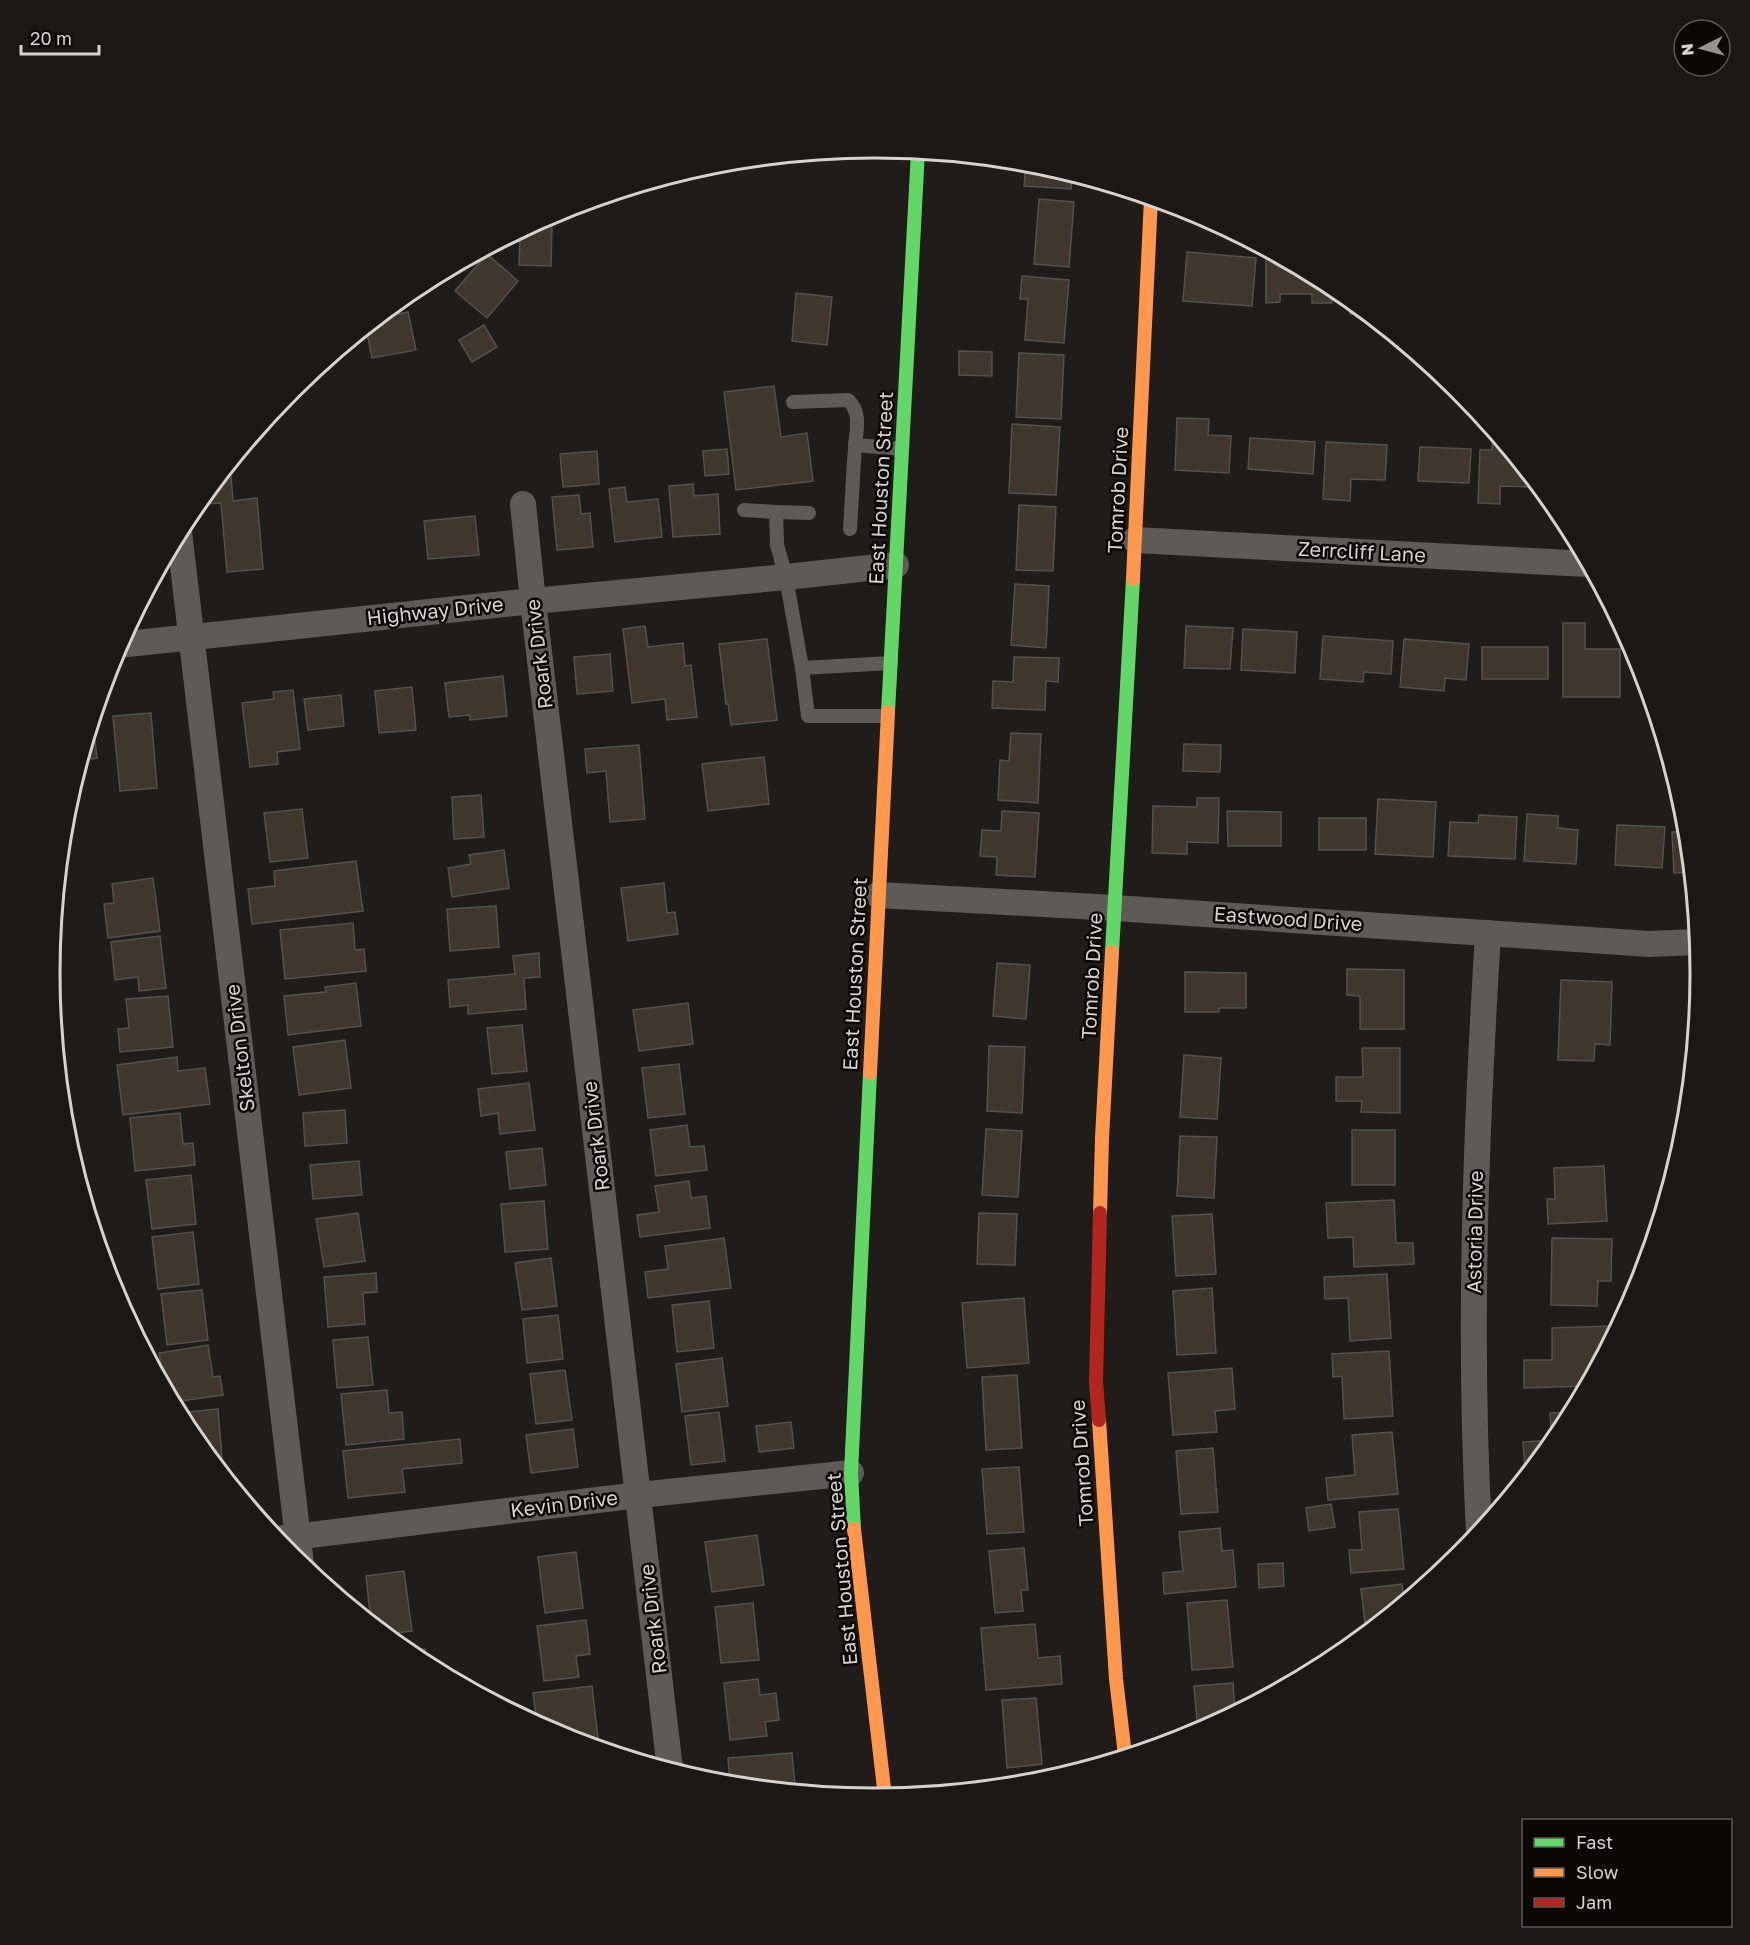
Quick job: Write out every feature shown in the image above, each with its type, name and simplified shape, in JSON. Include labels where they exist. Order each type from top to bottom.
[{"type":"main road","name":"East Houston Street","points":[[884,1788],[856,1554],[851,1473],[878,895],[918,159]]},
{"type":"main road","name":"Tomrob Drive","points":[[1124,1748],[1116,1679],[1096,1382],[1102,1138],[1151,206]]},
{"type":"street","name":"Roark Drive","points":[[523,504],[669,1761]]},
{"type":"street","name":"Zerrcliff Lane","points":[[1135,540],[1580,564]]},
{"type":"street","name":"Skelton Drive","points":[[181,546],[288,1537]]},
{"type":"street","name":"Highway Drive","points":[[130,644],[896,565]]},
{"type":"street","name":"Eastwood Drive","points":[[878,895],[1115,908],[1649,944],[1689,942]]},
{"type":"street","name":"Astoria Drive","points":[[1478,1520],[1473,1329],[1479,1084],[1488,933]]},
{"type":"street","name":"Kevin Drive","points":[[289,1538],[639,1495],[851,1473]]},
{"type":"lane","points":[[792,402],[848,400],[855,406],[858,417],[849,529]]},
{"type":"lane","points":[[855,445],[902,449]]},
{"type":"lane","points":[[744,510],[809,513]]},
{"type":"lane","points":[[776,512],[777,545],[786,578],[808,716],[888,716]]},
{"type":"lane","points":[[802,668],[891,663]]},
{"type":"building","points":[[1025,172],[1071,182],[1071,189],[1024,186]]},
{"type":"building","points":[[1039,199],[1074,202],[1069,267],[1034,264]]},
{"type":"building","points":[[552,226],[551,266],[519,265],[520,240]]},
{"type":"building","points":[[1187,252],[1256,258],[1252,306],[1183,301]]},
{"type":"building","points":[[489,256],[518,281],[487,318],[455,291],[482,259]]},
{"type":"building","points":[[1266,259],[1328,295],[1332,298],[1332,303],[1312,303],[1312,294],[1280,294],[1280,302],[1266,303]]},
{"type":"building","points":[[1022,276],[1069,280],[1064,343],[1025,340],[1028,299],[1020,299]]},
{"type":"building","points":[[796,293],[832,297],[827,345],[792,341]]},
{"type":"building","points":[[408,312],[416,350],[372,358],[368,336],[395,315]]},
{"type":"building","points":[[484,325],[497,347],[472,362],[459,340]]},
{"type":"building","points":[[959,351],[992,352],[992,376],[959,375]]},
{"type":"building","points":[[1019,353],[1064,355],[1061,419],[1016,417]]},
{"type":"building","points":[[774,386],[781,437],[807,433],[813,481],[736,490],[724,392]]},
{"type":"building","points":[[1177,418],[1209,419],[1208,435],[1231,436],[1229,473],[1175,470]]},
{"type":"building","points":[[1012,424],[1060,427],[1056,495],[1009,493]]},
{"type":"building","points":[[1250,438],[1315,442],[1313,474],[1248,469]]},
{"type":"building","points":[[1493,440],[1530,487],[1500,486],[1500,504],[1478,503],[1480,450],[1492,450]]},
{"type":"building","points":[[1326,442],[1387,445],[1385,480],[1351,479],[1350,501],[1323,499]]},
{"type":"building","points":[[1420,447],[1471,449],[1469,483],[1418,481]]},
{"type":"building","points":[[727,449],[729,474],[705,476],[703,451]]},
{"type":"building","points":[[597,451],[599,484],[563,487],[560,454]]},
{"type":"building","points":[[231,477],[233,501],[257,498],[263,569],[227,572],[221,503],[208,504],[227,478]]},
{"type":"building","points":[[693,484],[694,496],[718,494],[720,534],[673,537],[669,486]]},
{"type":"building","points":[[625,487],[627,502],[658,499],[662,537],[615,542],[609,489]]},
{"type":"building","points":[[579,495],[581,514],[590,513],[593,547],[557,550],[552,497]]},
{"type":"building","points":[[1019,505],[1056,507],[1053,571],[1016,570]]},
{"type":"building","points":[[475,516],[479,555],[428,559],[424,521]]},
{"type":"building","points":[[1015,584],[1049,586],[1046,648],[1011,645]]},
{"type":"building","points":[[1563,623],[1585,623],[1585,649],[1620,649],[1620,697],[1563,697]]},
{"type":"building","points":[[645,626],[648,647],[683,643],[685,666],[691,665],[697,717],[667,720],[665,699],[632,703],[623,629]]},
{"type":"building","points":[[1186,626],[1233,628],[1230,669],[1184,668]]},
{"type":"building","points":[[1243,629],[1297,632],[1295,673],[1241,670]]},
{"type":"building","points":[[1323,636],[1393,641],[1391,674],[1364,672],[1363,682],[1320,679]]},
{"type":"building","points":[[767,639],[777,720],[731,725],[728,704],[726,704],[719,644]]},
{"type":"building","points":[[1404,639],[1469,644],[1466,680],[1445,678],[1444,691],[1400,687]]},
{"type":"building","points":[[1482,647],[1548,647],[1548,679],[1482,679]]},
{"type":"building","points":[[610,654],[613,691],[577,694],[574,657]]},
{"type":"building","points":[[1014,657],[1059,658],[1058,682],[1046,681],[1045,710],[992,708],[993,681],[1013,682]]},
{"type":"building","points":[[503,676],[507,716],[470,720],[470,715],[449,717],[445,683]]},
{"type":"building","points":[[412,687],[416,730],[379,733],[375,691]]},
{"type":"building","points":[[293,690],[300,749],[277,752],[278,764],[250,767],[242,703],[274,699],[273,692]]},
{"type":"building","points":[[341,695],[344,726],[308,730],[304,699]]},
{"type":"building","points":[[151,713],[157,788],[120,791],[113,716]]},
{"type":"building","points":[[1011,733],[1041,734],[1038,803],[998,800],[1000,760],[1009,761]]},
{"type":"building","points":[[95,739],[97,758],[89,759]]},
{"type":"building","points":[[1184,744],[1221,745],[1220,772],[1183,771]]},
{"type":"building","points":[[639,745],[645,819],[610,822],[606,771],[587,773],[585,749]]},
{"type":"building","points":[[764,757],[769,804],[708,811],[702,764]]},
{"type":"building","points":[[481,795],[484,837],[454,839],[452,797]]},
{"type":"building","points":[[1197,798],[1219,798],[1218,843],[1187,842],[1187,854],[1152,853],[1153,806],[1197,807]]},
{"type":"building","points":[[1378,799],[1436,802],[1433,857],[1375,854]]},
{"type":"building","points":[[302,809],[308,858],[270,862],[264,813]]},
{"type":"building","points":[[1002,811],[1039,813],[1035,877],[996,875],[997,857],[980,856],[982,830],[1001,831]]},
{"type":"building","points":[[1227,811],[1281,812],[1281,846],[1228,846]]},
{"type":"building","points":[[1527,814],[1558,816],[1558,828],[1578,830],[1576,864],[1524,861]]},
{"type":"building","points":[[1479,815],[1517,817],[1515,859],[1448,856],[1450,822],[1478,823]]},
{"type":"building","points":[[1319,818],[1366,818],[1366,850],[1319,850]]},
{"type":"building","points":[[1617,825],[1665,827],[1662,868],[1615,865]]},
{"type":"building","points":[[1672,832],[1677,832],[1684,872],[1674,873]]},
{"type":"building","points":[[504,850],[509,888],[452,897],[448,868],[471,864],[469,855]]},
{"type":"building","points":[[356,861],[363,911],[252,924],[248,889],[275,886],[274,871]]},
{"type":"building","points":[[153,878],[160,931],[108,938],[104,904],[114,903],[112,884]]},
{"type":"building","points":[[664,883],[667,913],[675,912],[678,934],[628,941],[621,888]]},
{"type":"building","points":[[496,906],[499,947],[450,951],[447,909]]},
{"type":"building","points":[[353,923],[355,950],[364,949],[366,971],[285,979],[280,930]]},
{"type":"building","points":[[160,936],[166,988],[139,991],[138,977],[115,980],[111,942]]},
{"type":"building","points":[[539,953],[540,977],[524,978],[526,1009],[468,1014],[468,1005],[450,1007],[448,980],[515,974],[513,956]]},
{"type":"building","points":[[997,963],[1030,965],[1026,1019],[993,1016]]},
{"type":"building","points":[[1347,969],[1404,970],[1404,1029],[1360,1029],[1360,996],[1347,995]]},
{"type":"building","points":[[1185,972],[1246,973],[1246,1008],[1219,1008],[1219,1012],[1185,1012]]},
{"type":"building","points":[[1561,980],[1612,982],[1610,1045],[1595,1044],[1594,1061],[1558,1060]]},
{"type":"building","points":[[356,983],[361,1026],[288,1035],[284,996],[326,992],[325,987]]},
{"type":"building","points":[[168,996],[173,1047],[120,1052],[118,1029],[129,1028],[126,999]]},
{"type":"building","points":[[688,1003],[693,1044],[639,1051],[633,1010]]},
{"type":"building","points":[[522,1025],[527,1071],[492,1074],[487,1028]]},
{"type":"building","points":[[345,1040],[351,1088],[299,1095],[293,1047]]},
{"type":"building","points":[[989,1046],[1025,1047],[1022,1113],[987,1111]]},
{"type":"building","points":[[1362,1048],[1400,1048],[1400,1113],[1361,1112],[1362,1101],[1336,1101],[1336,1077],[1363,1077]]},
{"type":"building","points":[[1184,1055],[1221,1058],[1217,1119],[1180,1117]]},
{"type":"building","points":[[177,1057],[178,1071],[205,1068],[210,1104],[123,1115],[117,1065]]},
{"type":"building","points":[[679,1064],[685,1114],[648,1118],[642,1068]]},
{"type":"building","points":[[529,1083],[535,1130],[500,1134],[498,1113],[481,1116],[478,1089]]},
{"type":"building","points":[[345,1110],[347,1143],[305,1146],[303,1113]]},
{"type":"building","points":[[180,1113],[183,1144],[193,1143],[195,1165],[135,1171],[130,1118]]},
{"type":"building","points":[[687,1125],[690,1147],[704,1146],[707,1170],[656,1176],[650,1130]]},
{"type":"building","points":[[986,1129],[1022,1131],[1018,1197],[982,1195]]},
{"type":"building","points":[[1352,1130],[1395,1130],[1395,1185],[1352,1185]]},
{"type":"building","points":[[1180,1136],[1217,1137],[1214,1198],[1177,1196]]},
{"type":"building","points":[[542,1148],[546,1185],[510,1189],[506,1152]]},
{"type":"building","points":[[359,1161],[362,1195],[313,1199],[310,1165]]},
{"type":"building","points":[[1604,1166],[1607,1221],[1548,1224],[1547,1199],[1555,1199],[1554,1168]]},
{"type":"building","points":[[191,1175],[196,1224],[152,1229],[146,1180]]},
{"type":"building","points":[[689,1181],[691,1198],[706,1196],[710,1228],[640,1237],[637,1215],[659,1212],[655,1186]]},
{"type":"building","points":[[1394,1200],[1396,1243],[1413,1243],[1414,1264],[1354,1267],[1353,1237],[1328,1238],[1326,1203]]},
{"type":"building","points":[[544,1201],[548,1249],[505,1252],[501,1204]]},
{"type":"building","points":[[358,1213],[365,1261],[324,1267],[316,1219]]},
{"type":"building","points":[[979,1213],[1017,1214],[1015,1265],[977,1264]]},
{"type":"building","points":[[1212,1214],[1216,1274],[1176,1276],[1172,1216]]},
{"type":"building","points":[[193,1232],[199,1284],[158,1289],[152,1237]]},
{"type":"building","points":[[724,1238],[731,1288],[648,1298],[645,1272],[668,1269],[665,1246]]},
{"type":"building","points":[[1552,1238],[1612,1239],[1611,1281],[1598,1281],[1597,1306],[1551,1305]]},
{"type":"building","points":[[551,1258],[557,1306],[522,1310],[515,1263]]},
{"type":"building","points":[[376,1273],[377,1292],[363,1293],[365,1324],[328,1327],[324,1277]]},
{"type":"building","points":[[1387,1274],[1391,1338],[1350,1341],[1348,1298],[1325,1299],[1324,1277]]},
{"type":"building","points":[[1212,1288],[1216,1353],[1177,1355],[1173,1291]]},
{"type":"building","points":[[202,1290],[208,1340],[167,1345],[161,1294]]},
{"type":"building","points":[[1024,1298],[1029,1363],[967,1368],[962,1303]]},
{"type":"building","points":[[709,1301],[714,1348],[677,1352],[672,1305]]},
{"type":"building","points":[[558,1315],[563,1359],[527,1363],[523,1319]]},
{"type":"building","points":[[1609,1326],[1577,1386],[1524,1388],[1524,1360],[1552,1360],[1552,1328]]},
{"type":"building","points":[[368,1337],[373,1385],[337,1388],[333,1340]]},
{"type":"building","points":[[208,1345],[213,1377],[220,1376],[223,1395],[182,1401],[161,1365],[159,1353]]},
{"type":"building","points":[[1389,1351],[1393,1416],[1344,1419],[1342,1376],[1333,1377],[1332,1354]]},
{"type":"building","points":[[722,1358],[728,1406],[682,1412],[676,1364]]},
{"type":"building","points":[[1232,1368],[1235,1409],[1215,1411],[1217,1432],[1173,1435],[1168,1373]]},
{"type":"building","points":[[565,1370],[572,1420],[536,1424],[530,1374]]},
{"type":"building","points":[[1017,1375],[1022,1448],[986,1450],[982,1377]]},
{"type":"building","points":[[387,1390],[389,1413],[402,1412],[404,1439],[346,1445],[341,1394]]},
{"type":"building","points":[[218,1409],[222,1458],[220,1458],[189,1412]]},
{"type":"building","points":[[719,1412],[725,1461],[691,1465],[685,1416]]},
{"type":"building","points":[[1550,1413],[1561,1413],[1551,1428]]},
{"type":"building","points":[[791,1422],[794,1448],[759,1452],[756,1426]]},
{"type":"building","points":[[573,1429],[578,1467],[531,1473],[526,1435]]},
{"type":"building","points":[[1392,1432],[1398,1494],[1328,1500],[1326,1478],[1355,1475],[1352,1435]]},
{"type":"building","points":[[460,1439],[462,1463],[402,1469],[405,1492],[348,1498],[343,1451]]},
{"type":"building","points":[[1542,1441],[1525,1465],[1523,1442]]},
{"type":"building","points":[[1213,1448],[1218,1512],[1181,1514],[1176,1451]]},
{"type":"building","points":[[1019,1467],[1024,1532],[987,1534],[982,1469]]},
{"type":"building","points":[[1331,1504],[1335,1527],[1309,1531],[1306,1508]]},
{"type":"building","points":[[1398,1509],[1404,1569],[1351,1573],[1349,1550],[1362,1550],[1359,1512]]},
{"type":"building","points":[[1220,1528],[1222,1551],[1233,1550],[1236,1587],[1164,1594],[1163,1573],[1183,1571],[1179,1532]]},
{"type":"building","points":[[757,1535],[764,1585],[712,1592],[705,1542]]},
{"type":"building","points":[[1024,1548],[1028,1590],[1021,1590],[1023,1611],[995,1613],[989,1551]]},
{"type":"building","points":[[576,1552],[583,1608],[545,1613],[538,1557]]},
{"type":"building","points":[[1283,1563],[1284,1586],[1259,1588],[1258,1564]]},
{"type":"building","points":[[404,1571],[412,1631],[398,1633],[370,1611],[366,1576]]},
{"type":"building","points":[[1402,1584],[1403,1592],[1365,1623],[1361,1589]]},
{"type":"building","points":[[1227,1600],[1233,1667],[1192,1670],[1187,1603]]},
{"type":"building","points":[[753,1603],[759,1660],[721,1663],[715,1607]]},
{"type":"building","points":[[586,1620],[590,1654],[576,1656],[579,1677],[544,1681],[537,1626]]},
{"type":"building","points":[[1035,1624],[1038,1658],[1060,1656],[1062,1684],[986,1690],[981,1628]]},
{"type":"building","points":[[758,1679],[760,1695],[776,1693],[779,1720],[765,1722],[767,1736],[730,1740],[724,1683]]},
{"type":"building","points":[[1233,1683],[1234,1703],[1197,1720],[1194,1686]]},
{"type":"building","points":[[592,1686],[598,1738],[536,1712],[533,1693]]},
{"type":"building","points":[[1036,1698],[1042,1764],[1007,1768],[1002,1700]]},
{"type":"building","points":[[792,1753],[795,1783],[729,1774],[728,1758]]},
{"type":"traffic: fast","points":[[888,712],[918,159]]},
{"type":"traffic: fast","points":[[1112,952],[1133,579]]},
{"type":"traffic: fast","points":[[854,1529],[851,1473],[870,1073]]},
{"type":"traffic: slow","points":[[1133,579],[1151,206]]},
{"type":"traffic: slow","points":[[870,1073],[888,712]]},
{"type":"traffic: slow","points":[[1100,1213],[1112,952]]},
{"type":"traffic: slow","points":[[1099,1420],[1116,1679],[1124,1748]]},
{"type":"traffic: slow","points":[[854,1529],[884,1788]]},
{"type":"traffic: jam","points":[[1099,1420],[1096,1382],[1100,1213]]}]
